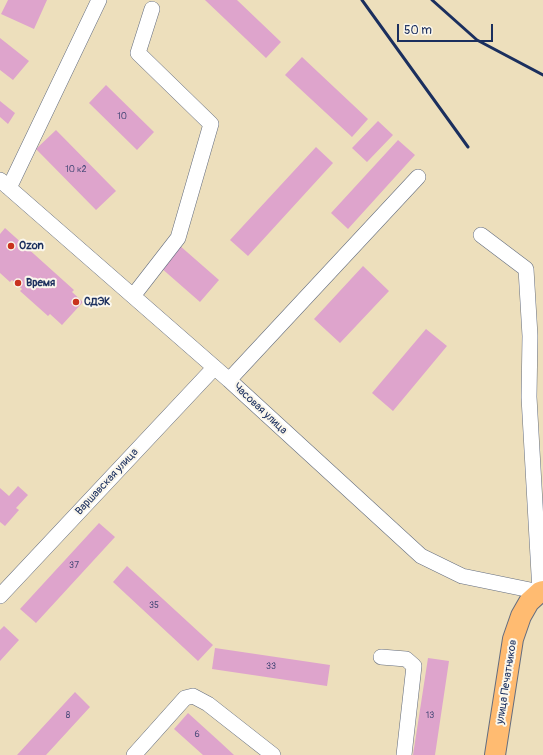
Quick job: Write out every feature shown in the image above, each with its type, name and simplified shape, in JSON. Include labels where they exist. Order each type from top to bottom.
[{"type":"main road","name":"улица Печатников","points":[[495,755],[513,639],[521,616],[529,602],[541,591]]},
{"type":"street","points":[[4,184],[99,0]]},
{"type":"street","points":[[132,296],[178,238],[211,124],[138,53],[152,9]]},
{"type":"street","points":[[229,380],[418,177]]},
{"type":"street","name":"Часовая улица","points":[[4,184],[229,380],[420,556],[462,576],[541,591]]},
{"type":"street","points":[[481,234],[526,269],[530,336],[529,397],[541,591]]},
{"type":"street","name":"Варшавская улица","points":[[3,586],[214,368]]},
{"type":"street","points":[[381,657],[406,659],[414,666],[404,755]]},
{"type":"street","points":[[134,755],[185,698],[193,696],[208,704],[273,755]]},
{"type":"building","points":[[8,0],[47,0],[34,29],[1,14]]},
{"type":"building","points":[[205,0],[237,0],[281,42],[266,58]]},
{"type":"building","points":[[0,38],[29,61],[13,80],[0,70]]},
{"type":"building","points":[[302,57],[368,119],[352,137],[285,75]]},
{"type":"building","points":[[106,85],[154,132],[137,150],[89,103]]},
{"type":"building","points":[[0,101],[15,113],[8,124],[0,117]]},
{"type":"building","points":[[378,121],[393,135],[367,162],[352,148]]},
{"type":"building","points":[[56,130],[116,191],[96,210],[36,149]]},
{"type":"building","points":[[398,140],[415,155],[348,229],[331,213]]},
{"type":"building","points":[[316,147],[333,163],[248,256],[230,240]]},
{"type":"building","points":[[5,228],[74,290],[72,292],[83,302],[62,325],[50,314],[48,316],[20,291],[22,289],[12,280],[10,282],[0,273],[0,234]]},
{"type":"building","points":[[179,245],[219,280],[200,302],[160,267]]},
{"type":"building","points":[[363,266],[389,291],[340,343],[314,319]]},
{"type":"building","points":[[426,329],[447,346],[393,411],[372,393]]},
{"type":"building","points":[[18,486],[28,495],[16,508],[19,510],[5,526],[0,522],[0,488],[9,496]]},
{"type":"building","points":[[99,523],[115,537],[36,623],[20,609]]},
{"type":"building","points":[[127,566],[213,645],[198,661],[113,582]]},
{"type":"building","points":[[4,626],[19,640],[0,661],[0,630]]},
{"type":"building","points":[[215,648],[330,665],[327,686],[212,669]]},
{"type":"building","points":[[428,658],[449,661],[435,755],[413,755]]},
{"type":"building","points":[[75,692],[90,707],[46,755],[17,755]]},
{"type":"building","points":[[188,713],[234,755],[203,755],[174,729]]},
{"type":"railway","points":[[362,0],[468,147]]},
{"type":"railway","points":[[432,0],[477,40],[543,75]]},
{"type":"place","name":"Ozon","points":[[11,246]]},
{"type":"place","name":"Время","points":[[18,283]]},
{"type":"place","name":"СДЭК","points":[[76,302]]}]
